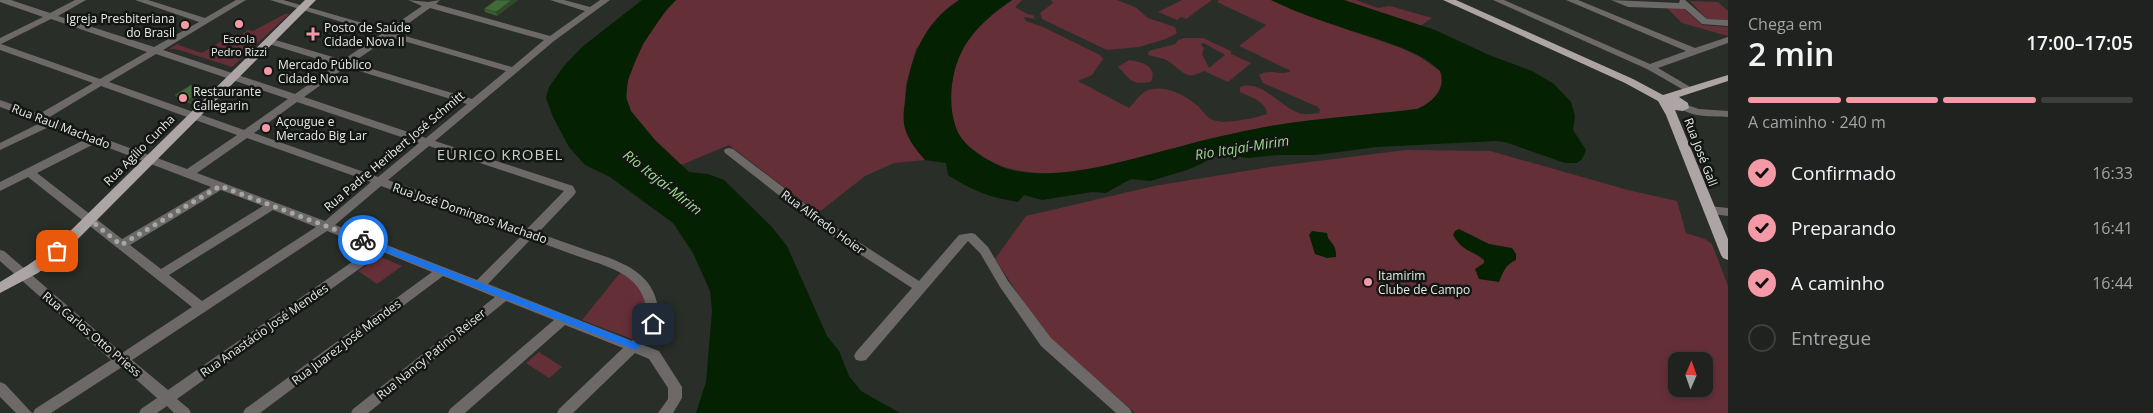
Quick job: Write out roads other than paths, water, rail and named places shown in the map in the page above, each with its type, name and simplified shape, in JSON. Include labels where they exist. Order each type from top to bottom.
[{"type":"main road","points":[[1448,0],[1675,102],[1728,78]]},
{"type":"main road","name":"Rua Agílio Cunha","points":[[0,288],[23,275],[57,251],[192,115],[307,4]]},
{"type":"main road","name":"Rua José Gall","points":[[1675,102],[1709,210],[1728,255]]},
{"type":"street","points":[[2,0],[568,189],[570,192],[479,286]]},
{"type":"street","points":[[0,42],[82,0]]},
{"type":"street","points":[[139,0],[206,21]]},
{"type":"street","points":[[0,147],[101,83],[242,0]]},
{"type":"street","points":[[274,0],[307,4],[389,33],[512,70]]},
{"type":"street","points":[[412,0],[432,2],[551,39]]},
{"type":"street","points":[[554,0],[592,10]]},
{"type":"street","name":"Rua Padre Heribert José Schmitt","points":[[40,413],[326,226],[512,70],[551,39],[606,0]]},
{"type":"street","points":[[1497,0],[1650,67],[1675,102],[1698,112],[1728,114]]},
{"type":"street","points":[[1570,0],[1694,51]]},
{"type":"street","points":[[1615,0],[1628,4],[1685,3],[1705,22],[1728,23]]},
{"type":"street","points":[[188,174],[432,2]]},
{"type":"street","points":[[1650,67],[1728,40]]},
{"type":"street","points":[[269,41],[474,103]]},
{"type":"street","name":"Rua José Domingos Machado","points":[[0,47],[622,267],[641,282],[650,298],[653,324],[650,331],[564,413]]},
{"type":"street","name":"Rua Raul Machado","points":[[3,106],[45,120],[382,247],[635,346],[654,355],[675,388],[677,393],[676,399],[665,413]]},
{"type":"street","points":[[0,187],[95,139]]},
{"type":"street","name":"Rua Alfredo Hoier","points":[[729,151],[830,229],[921,288]]},
{"type":"street","points":[[29,172],[202,308]]},
{"type":"street","points":[[121,245],[220,186]]},
{"type":"street","points":[[160,275],[272,206]]},
{"type":"street","points":[[1709,210],[1728,212]]},
{"type":"street","points":[[861,356],[963,238],[971,238],[984,250],[1004,284],[1046,342],[1125,413]]},
{"type":"street","name":"Rua Anastácio José Mendes","points":[[146,413],[382,247]]},
{"type":"street","name":"Rua Carlos Otto Priess","points":[[0,254],[184,413]]},
{"type":"street","name":"Rua Juarez José Mendes","points":[[250,413],[441,271]]},
{"type":"street","name":"Rua Nancy Patino Reiser","points":[[358,413],[504,296]]},
{"type":"street","points":[[455,413],[564,319]]},
{"type":"street","points":[[0,388],[25,413]]},
{"type":"water","name":"Rio Itajaí-Mirim","points":[[642,0],[676,0],[666,10],[643,44],[635,62],[628,80],[626,97],[631,111],[655,140],[689,172],[708,174],[724,180],[771,226],[787,246],[827,336],[839,351],[849,376],[861,391],[900,413],[696,413],[706,382],[712,311],[710,291],[693,253],[673,223],[610,177],[585,165],[569,147],[553,117],[546,98],[549,87],[564,66],[582,47]]},
{"type":"water","name":"Rio Itajaí-Mirim","points":[[959,0],[1012,0],[985,21],[964,47],[953,76],[951,97],[953,118],[959,135],[971,148],[987,160],[1011,170],[1051,173],[1094,168],[1234,133],[1270,126],[1417,109],[1433,99],[1440,89],[1442,78],[1440,71],[1421,57],[1396,46],[1308,16],[1271,0],[1344,0],[1435,30],[1489,55],[1532,71],[1554,84],[1571,102],[1575,116],[1573,130],[1586,150],[1582,159],[1577,163],[1565,163],[1505,142],[1496,141],[1377,147],[1315,155],[1276,155],[1248,158],[1218,154],[1187,170],[1150,181],[1131,179],[1106,193],[1092,192],[1042,200],[1024,195],[1018,202],[999,198],[973,189],[948,175],[946,163],[925,160],[915,148],[905,129],[904,112],[907,86],[914,57],[927,31],[947,9]]},
{"type":"water","points":[[1459,229],[1489,244],[1512,248],[1516,254],[1516,260],[1507,266],[1499,282],[1479,279],[1475,269],[1484,263],[1484,260],[1460,245],[1453,235]]},
{"type":"water","points":[[1312,231],[1327,233],[1335,248],[1336,257],[1327,258],[1315,254],[1309,235]]},
{"type":"place","name":"Escola Pedro Rizzi","points":[[239,24]]},
{"type":"place","name":"Igreja Presbiteriana do Brasil","points":[[185,25]]},
{"type":"place","name":"Posto de Saúde Cidade Nova II","points":[[313,34]]},
{"type":"place","name":"Mercado Público Cidade Nova","points":[[268,71]]},
{"type":"place","name":"Restaurante Callegarin","points":[[183,98]]},
{"type":"place","name":"Açougue e Mercado Big Lar","points":[[266,128]]},
{"type":"place","name":"Itamirim Clube de Campo","points":[[1368,282]]},
{"type":"district","name":"EURICO KROBEL","points":[[500,154]]}]
